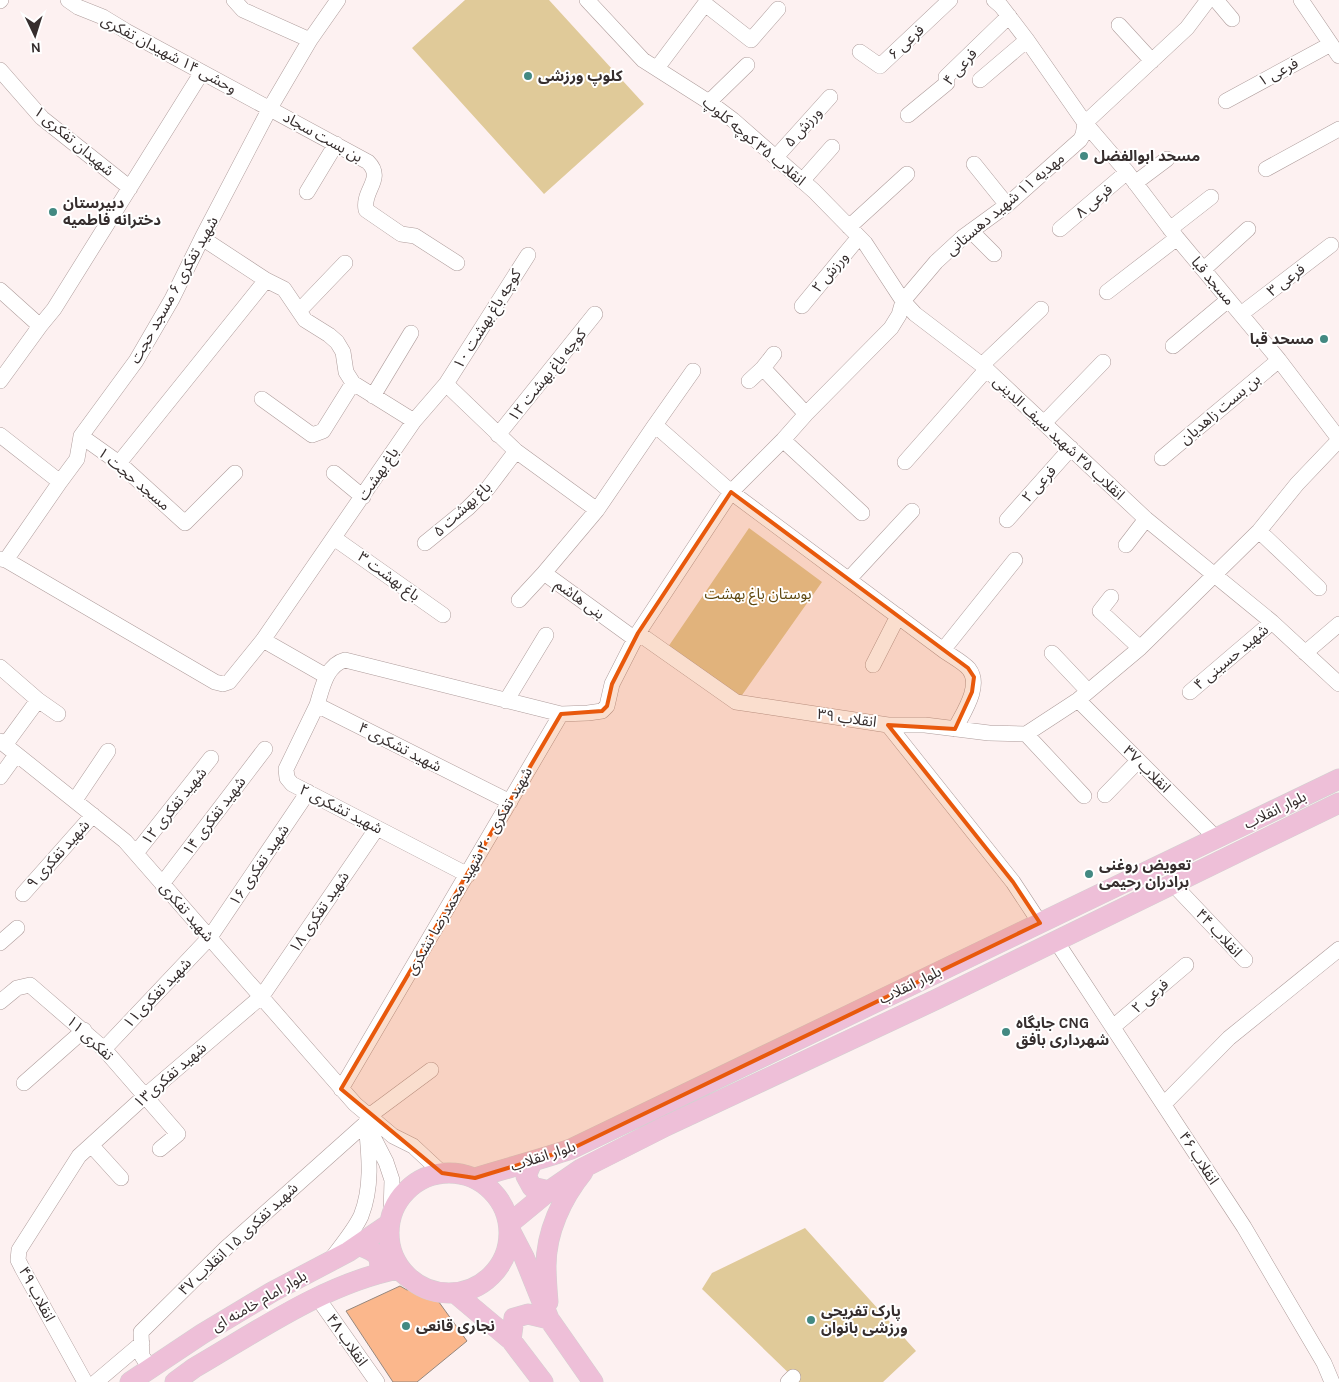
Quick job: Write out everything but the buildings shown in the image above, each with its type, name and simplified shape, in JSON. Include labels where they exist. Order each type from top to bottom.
[{"type":"main road","name":"بلوار انقلاب","points":[[475,1178],[508,1167],[532,1162],[571,1148],[1339,779]]},
{"type":"main road","points":[[1305,795],[1294,804],[1296,814],[1301,817],[1315,815]]},
{"type":"main road","name":"بلوار انقلاب","points":[[509,1227],[549,1191],[590,1164],[1339,803]]},
{"type":"main road","points":[[1260,817],[1274,818],[1277,823],[1278,827],[1268,837]]},
{"type":"main road","points":[[532,1162],[526,1176],[532,1187],[549,1191]]},
{"type":"main road","points":[[548,1319],[546,1264],[550,1235],[559,1211],[573,1184],[590,1164]]},
{"type":"main road","points":[[509,1227],[507,1248],[500,1265],[488,1279],[472,1288],[454,1293],[436,1292],[419,1285],[405,1274],[394,1259],[389,1242],[390,1219],[399,1199],[411,1186],[425,1177],[442,1173],[459,1174],[475,1178],[491,1190],[503,1205],[509,1227],[524,1257],[548,1319],[593,1382]]},
{"type":"main road","name":"بلوار امام خامنه ای","points":[[130,1382],[202,1334],[272,1292],[358,1245],[390,1219]]},
{"type":"main road","points":[[358,1245],[375,1252],[381,1261],[379,1273]]},
{"type":"main road","name":"بلوار امام خامنه ای","points":[[175,1382],[194,1368],[317,1298],[359,1279],[398,1270],[419,1285]]},
{"type":"main road","points":[[454,1293],[511,1340],[543,1382]]},
{"type":"main road","points":[[511,1340],[514,1318],[528,1314],[548,1319]]},
{"type":"street","name":"وحشی ۱۴ شهیدان تفکری","points":[[68,0],[78,7],[103,17],[270,108]]},
{"type":"street","points":[[234,0],[243,10],[310,40]]},
{"type":"street","name":"شهید تفکری ۶ مسجد حجت","points":[[3,560],[77,459],[81,436],[136,361],[172,299],[270,108],[310,40],[338,0]]},
{"type":"street","name":"انقلاب ۳۵ کوچه کلوپ","points":[[587,0],[643,60],[709,102],[802,181],[865,244],[903,302]]},
{"type":"street","name":"فرعی ۶","points":[[860,52],[880,66],[950,0]]},
{"type":"street","name":"مسجد قبا","points":[[994,0],[1027,40],[1085,124],[1279,360],[1339,439]]},
{"type":"street","name":"مهدیه ۱۱ شهید دهستانی","points":[[903,302],[936,262],[971,231],[1008,205],[1080,140],[1085,124],[1187,28],[1208,0]]},
{"type":"street","points":[[1216,0],[1232,19]]},
{"type":"street","points":[[1301,0],[1335,50]]},
{"type":"street","points":[[657,68],[707,2],[751,40],[778,9]]},
{"type":"street","name":"فرعی ۴","points":[[908,115],[947,83],[946,77],[1009,16]]},
{"type":"street","points":[[1119,25],[1152,61]]},
{"type":"street","points":[[980,80],[1027,40]]},
{"type":"street","name":"فرعی ۱","points":[[1226,101],[1335,50]]},
{"type":"street","points":[[709,102],[747,65]]},
{"type":"street","name":"شهیدان تفکری ۱","points":[[0,70],[42,118],[130,188]]},
{"type":"street","points":[[0,381],[54,309],[202,72]]},
{"type":"street","name":"ورزش ۵","points":[[776,157],[830,97]]},
{"type":"street","name":"بن بست سجاد","points":[[270,108],[368,162],[373,168],[375,177],[366,199],[366,210],[401,234],[415,236],[457,263]]},
{"type":"street","points":[[1266,169],[1339,128]]},
{"type":"street","points":[[307,192],[336,144]]},
{"type":"street","points":[[802,181],[832,147]]},
{"type":"street","name":"فرعی ۸","points":[[1060,229],[1131,178],[1167,158]]},
{"type":"street","points":[[974,164],[1008,205]]},
{"type":"street","name":"ورزش ۲","points":[[802,306],[854,232],[907,174]]},
{"type":"street","points":[[1108,292],[1212,197]]},
{"type":"street","points":[[1204,269],[1248,230]]},
{"type":"street","points":[[971,231],[994,254]]},
{"type":"street","points":[[202,238],[266,280],[284,289],[305,320],[337,342],[343,352],[346,372],[353,383],[414,421]]},
{"type":"street","name":"فرعی ۳","points":[[1241,314],[1332,245]]},
{"type":"street","name":"کوچه باغ بهشت ۱۰","points":[[446,384],[528,255]]},
{"type":"street","points":[[299,310],[345,263]]},
{"type":"street","points":[[118,463],[266,280]]},
{"type":"street","points":[[0,290],[40,326]]},
{"type":"street","points":[[1173,346],[1228,300]]},
{"type":"street","points":[[317,705],[326,676],[338,663],[345,660],[562,714],[588,714],[602,711],[607,706],[612,684],[636,636],[731,492],[891,328],[899,315],[903,302]]},
{"type":"street","name":"انقلاب ۳۵ شهید سیف الدینی","points":[[903,302],[915,314],[984,368],[1146,519],[1272,622],[1339,684]]},
{"type":"street","points":[[906,462],[984,368],[1041,309]]},
{"type":"street","name":"کوچه باغ بهشت ۱۲","points":[[498,435],[595,314]]},
{"type":"street","points":[[373,396],[411,333]]},
{"type":"street","points":[[749,381],[774,354]]},
{"type":"street","name":"بن بست زاهدیان","points":[[1162,458],[1279,360]]},
{"type":"street","points":[[1044,423],[1103,362]]},
{"type":"street","points":[[763,368],[806,414]]},
{"type":"street","points":[[446,384],[498,435],[597,510],[693,371]]},
{"type":"street","points":[[262,399],[312,435],[318,434],[324,432],[353,383]]},
{"type":"street","name":"باغ بهشت","points":[[3,560],[215,682],[223,684],[229,682],[263,640],[414,421],[446,384]]},
{"type":"street","points":[[655,425],[731,492],[968,668],[974,678],[972,692],[956,729]]},
{"type":"street","points":[[0,435],[60,482]]},
{"type":"street","name":"مسجد حجت ۱","points":[[81,436],[118,463],[185,524],[235,473]]},
{"type":"street","points":[[888,724],[925,725],[989,733],[1026,734],[1083,696],[1140,648],[1259,531],[1297,484],[1339,439]]},
{"type":"street","points":[[783,440],[862,513]]},
{"type":"street","name":"فرعی ۲","points":[[1006,520],[1071,448]]},
{"type":"street","name":"باغ بهشت ۵","points":[[425,543],[468,508],[488,488],[516,450]]},
{"type":"street","points":[[334,473],[363,496]]},
{"type":"street","name":"بنی هاشم","points":[[597,510],[544,573],[636,636]]},
{"type":"street","points":[[849,579],[912,511]]},
{"type":"street","points":[[1126,545],[1146,519]]},
{"type":"street","points":[[1259,531],[1319,588]]},
{"type":"street","name":"باغ بهشت ۳","points":[[334,538],[443,615]]},
{"type":"street","points":[[943,650],[1015,560]]},
{"type":"street","points":[[519,600],[544,573]]},
{"type":"street","points":[[1111,598],[1100,611],[1140,648]]},
{"type":"street","points":[[873,666],[898,616]]},
{"type":"street","name":"شهید حسینی ۴","points":[[1190,692],[1272,622]]},
{"type":"street","points":[[1305,653],[1339,624]]},
{"type":"street","points":[[506,701],[546,635]]},
{"type":"street","name":"انقلاب ۳۹","points":[[636,636],[736,702],[888,724],[1013,882],[1040,923]]},
{"type":"street","points":[[263,640],[326,676]]},
{"type":"street","name":"انقلاب ۳۷","points":[[1052,653],[1083,696],[1138,760],[1216,838]]},
{"type":"street","points":[[0,667],[38,700],[58,714]]},
{"type":"street","points":[[0,777],[7,747],[38,700]]},
{"type":"street","name":"شهید تشکری ۲","points":[[317,705],[286,770],[287,778],[292,784],[468,875]]},
{"type":"street","name":"شهید تشکری ۴","points":[[317,705],[510,802]]},
{"type":"street","name":"شهید تفکری ۲۰ شهید محمدرضا تشکری","points":[[341,1089],[562,714]]},
{"type":"street","points":[[1026,734],[1084,796]]},
{"type":"street","name":"شهید تفکری","points":[[7,747],[125,841],[262,996],[368,1120],[413,1146],[442,1173]]},
{"type":"street","name":"شهید تفکری ۱۴","points":[[162,884],[265,749]]},
{"type":"street","points":[[75,800],[108,751]]},
{"type":"street","name":"شهید تفکری ۱۲","points":[[136,853],[212,758]]},
{"type":"street","points":[[1105,795],[1138,760]]},
{"type":"street","name":"شهید تفکری ۱۶","points":[[210,937],[308,792]]},
{"type":"street","name":"شهید تفکری ۹","points":[[23,894],[93,815]]},
{"type":"street","name":"شهید تفکری ۱۸","points":[[262,996],[377,828]]},
{"type":"street","name":"انقلاب ۴۴","points":[[1173,884],[1245,960]]},
{"type":"street","points":[[0,943],[17,928]]},
{"type":"street","name":"شهید تفکری۱۱","points":[[104,1049],[210,937]]},
{"type":"street","name":"انقلاب ۴۶","points":[[1056,941],[1244,1227],[1324,1363],[1332,1382]]},
{"type":"street","points":[[1164,1104],[1229,1038],[1339,950]]},
{"type":"street","name":"فرعی ۲","points":[[1114,1027],[1186,965]]},
{"type":"street","name":"تفکری ۱۱","points":[[0,1002],[17,988],[30,985],[104,1049],[146,1096]]},
{"type":"street","name":"شهید تفکری۱۳","points":[[80,1156],[262,996]]},
{"type":"street","points":[[24,1083],[84,1030]]},
{"type":"street","points":[[368,1120],[431,1070]]},
{"type":"street","points":[[146,1096],[178,1134],[160,1149]]},
{"type":"street","points":[[368,1120],[392,1180],[390,1219]]},
{"type":"street","points":[[329,1262],[360,1216],[369,1188],[368,1120]]},
{"type":"street","name":"شهید تفکری ۱۵ انقلاب ۴۷","points":[[142,1343],[141,1332],[226,1248],[368,1120]]},
{"type":"street","points":[[92,1146],[121,1178]]},
{"type":"street","name":"انقلاب ۴۹","points":[[80,1156],[19,1250],[18,1255],[22,1268],[85,1382]]},
{"type":"street","name":"انقلاب ۴۸","points":[[317,1298],[377,1382]]},
{"type":"street","points":[[142,1343],[142,1356],[150,1368]]},
{"type":"street","points":[[96,1382],[142,1343]]},
{"type":"highlighted area","points":[[731,492],[968,668],[974,677],[972,692],[955,729],[888,725],[1013,882],[1040,923],[571,1149],[475,1178],[442,1173],[341,1089],[561,714],[602,711],[607,706],[612,684],[638,633]]},
{"type":"green space","name":"کلوپ ورزشی","points":[[465,0],[549,0],[644,104],[544,194],[412,48]]},
{"type":"green space","name":"بوستان باغ بهشت","points":[[749,528],[822,582],[740,698],[668,647]]},
{"type":"green space","name":"پارک تفریحی ورزشی بانوان","points":[[805,1228],[916,1351],[883,1382],[798,1382],[702,1289],[712,1273]]},
{"type":"place","name":"کلوپ ورزشی","points":[[528,76]]},
{"type":"place","name":"مسحد ابوالفضل","points":[[1084,156]]},
{"type":"place","name":"دبیرستان دخترانه فاطمیه","points":[[53,212]]},
{"type":"place","name":"مسحد قبا","points":[[1324,339]]},
{"type":"place","name":"تعویض روغنی برادران رحیمی","points":[[1089,874]]},
{"type":"place","name":"جایگاه CNG شهرداری بافق","points":[[1006,1032]]},
{"type":"place","name":"پارک تفریحی ورزشی بانوان","points":[[811,1320]]},
{"type":"place","name":"نجاری قانعی","points":[[406,1326]]}]
